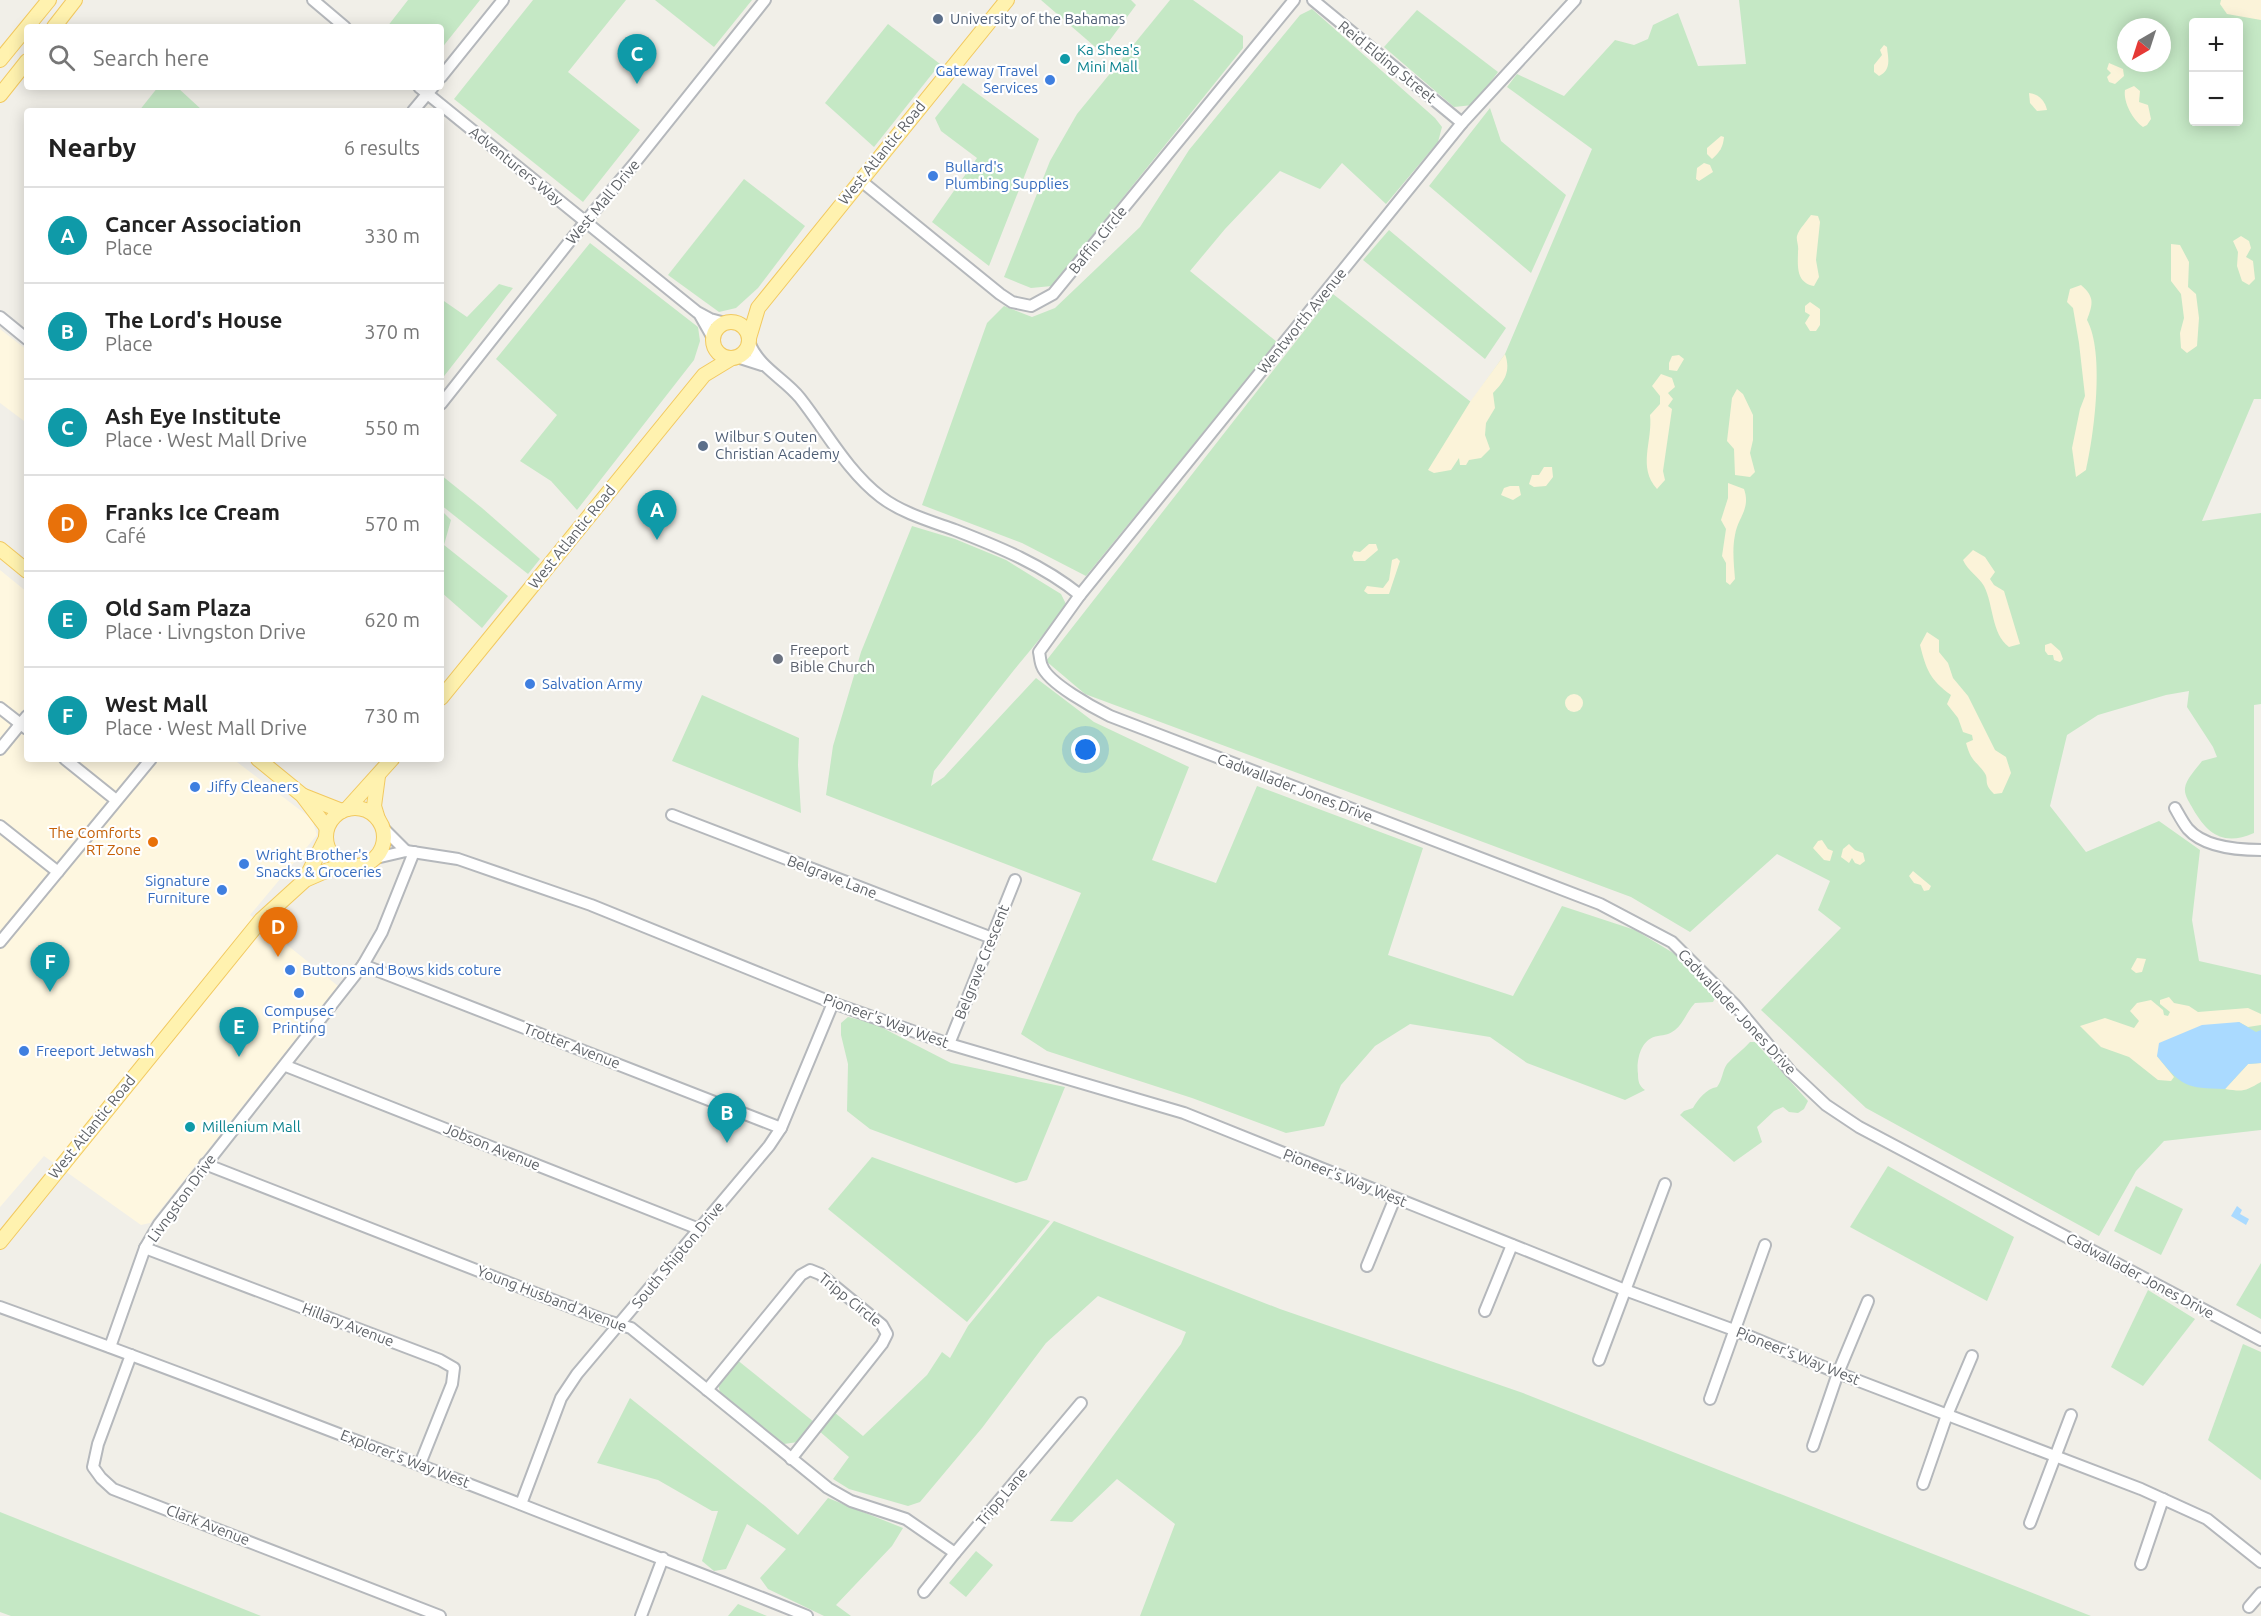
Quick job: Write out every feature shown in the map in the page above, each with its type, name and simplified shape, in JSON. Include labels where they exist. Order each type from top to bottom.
[{"type":"main road","points":[[29,24],[49,0]]},
{"type":"main road","points":[[56,24],[75,0]]},
{"type":"main road","name":"West Atlantic Road","points":[[704,375],[745,351],[758,308],[1007,0]]},
{"type":"main road","points":[[0,60],[24,31]]},
{"type":"main road","points":[[0,95],[24,65]]},
{"type":"main road","name":"West Atlantic Road","points":[[444,694],[704,375],[716,331],[758,308]]},
{"type":"main road","points":[[728,323],[742,327],[749,340]]},
{"type":"main road","points":[[713,340],[714,347],[721,356],[735,358]]},
{"type":"main road","points":[[0,549],[24,569]]},
{"type":"main road","points":[[262,762],[302,795],[327,833],[333,856],[349,866],[368,864],[382,849],[385,838],[374,806],[378,776]]},
{"type":"main road","points":[[327,833],[333,818],[344,810],[390,762]]},
{"type":"main road","points":[[302,795],[344,810],[358,808],[369,811],[381,823]]},
{"type":"main road","name":"West Atlantic Road","points":[[305,880],[327,833]]},
{"type":"main road","name":"West Atlantic Road","points":[[0,1242],[252,929],[305,880],[327,870],[349,866]]},
{"type":"street","points":[[312,0],[341,24]]},
{"type":"street","points":[[444,73],[503,0]]},
{"type":"street","name":"West Mall Drive","points":[[444,400],[765,0]]},
{"type":"street","name":"Baffin Circle","points":[[860,180],[1000,294],[1012,302],[1031,306],[1053,294],[1294,0]]},
{"type":"street","name":"Reid Elding Street","points":[[1312,0],[1462,123]]},
{"type":"street","name":"Wentworth Avenue","points":[[1040,652],[1080,595],[1462,123],[1575,0]]},
{"type":"street","points":[[415,108],[425,90]]},
{"type":"street","name":"Adventurers Way","points":[[427,90],[697,312],[707,324],[713,340]]},
{"type":"street","name":"Adventurers Way","points":[[697,312],[711,319],[728,323]]},
{"type":"street","points":[[0,317],[24,337]]},
{"type":"street","points":[[749,340],[755,356],[798,396],[864,483],[882,498],[902,510],[1006,550],[1061,580],[1080,595]]},
{"type":"street","points":[[735,358],[765,367]]},
{"type":"street","name":"Cadwallader Jones Drive","points":[[1040,652],[1042,668],[1055,681],[1084,703],[1110,716],[1600,904],[1672,942],[1735,1005],[1791,1072],[1826,1105],[1851,1121],[2261,1340]]},
{"type":"street","points":[[0,708],[24,722]]},
{"type":"street","points":[[0,749],[24,724]]},
{"type":"street","points":[[68,762],[116,800]]},
{"type":"street","points":[[0,942],[148,762]]},
{"type":"street","points":[[2175,808],[2189,830],[2208,842],[2241,850],[2261,850]]},
{"type":"street","name":"Belgrave Lane","points":[[672,815],[992,938]]},
{"type":"street","points":[[381,823],[410,851]]},
{"type":"street","points":[[0,826],[58,872]]},
{"type":"street","name":"Pioneer's Way West","points":[[376,858],[410,851],[458,859],[591,905],[833,1003],[949,1044],[1184,1113],[1625,1290],[1734,1330],[2163,1499],[2207,1519],[2261,1562]]},
{"type":"street","name":"Livngston Drive","points":[[110,1347],[145,1248],[159,1224],[286,1066],[363,965],[382,932],[410,851]]},
{"type":"street","name":"Belgrave Crescent","points":[[949,1044],[1015,880]]},
{"type":"street","name":"Trotter Avenue","points":[[363,965],[781,1128]]},
{"type":"street","name":"South Shipton Drive","points":[[521,1504],[561,1398],[577,1374],[769,1146],[781,1128],[833,1003]]},
{"type":"street","name":"Jobson Avenue","points":[[286,1066],[699,1229]]},
{"type":"street","name":"Young Husband Avenue","points":[[205,1164],[631,1328],[828,1488],[851,1502],[906,1519],[955,1553]]},
{"type":"street","points":[[1599,1360],[1665,1184]]},
{"type":"street","points":[[1367,1266],[1395,1198]]},
{"type":"street","points":[[1485,1311],[1512,1245]]},
{"type":"street","points":[[1710,1399],[1765,1245]]},
{"type":"street","name":"Hillary Avenue","points":[[145,1248],[429,1356],[454,1368],[452,1384],[420,1464]]},
{"type":"street","name":"Tripp Circle","points":[[707,1390],[801,1275],[810,1270],[820,1274],[865,1310],[882,1325],[887,1334],[882,1344],[791,1459]]},
{"type":"street","points":[[1813,1446],[1868,1301]]},
{"type":"street","name":"Explorer's Way West","points":[[0,1307],[420,1464],[703,1573],[807,1616]]},
{"type":"street","name":"Clark Avenue","points":[[131,1355],[98,1444],[93,1467],[101,1478],[113,1488],[440,1616]]},
{"type":"street","points":[[1923,1484],[1947,1415],[1972,1356]]},
{"type":"street","name":"Tripp Lane","points":[[924,1592],[1081,1403]]},
{"type":"street","points":[[2030,1523],[2071,1415]]},
{"type":"street","points":[[2141,1564],[2163,1499]]},
{"type":"street","points":[[641,1616],[663,1558]]},
{"type":"street","points":[[2249,1607],[2261,1593]]},
{"type":"shaded area","points":[[0,329],[24,348],[24,421],[0,403]]},
{"type":"shaded area","points":[[0,570],[24,590],[24,762],[237,762],[312,819],[317,835],[250,915],[338,986],[150,1223],[141,1225],[44,1156],[0,1207]]},
{"type":"green space","points":[[408,0],[480,0],[444,45],[444,24],[389,24]]},
{"type":"green space","points":[[533,0],[626,0],[568,72],[640,130],[583,202],[454,99]]},
{"type":"green space","points":[[655,0],[752,0],[714,47]]},
{"type":"green space","points":[[1041,0],[1131,0],[1136,5],[1101,52]]},
{"type":"green space","points":[[1170,0],[1193,0],[1243,36],[1243,48],[1052,286],[1031,288],[1004,277],[1050,161],[1077,114]]},
{"type":"green space","points":[[1739,0],[2261,0],[2261,399],[2254,399],[2202,521],[2261,513],[2261,704],[2254,705],[2254,833],[2234,838],[2218,836],[2205,826],[2185,794],[2187,781],[2202,761],[2217,757],[2187,707],[2189,691],[2166,695],[2098,715],[2067,735],[2050,806],[2086,852],[2159,821],[2200,850],[2192,920],[2199,961],[2261,975],[2261,1130],[2164,1141],[2136,1171],[2099,1236],[1866,1108],[1761,1010],[1841,928],[1818,910],[1830,881],[1777,854],[1690,932],[1631,897],[1085,694],[1046,661],[1333,294],[1471,402],[1505,354],[1592,149],[1507,87],[1517,74],[1564,96],[1615,40],[1634,45],[1648,39],[1653,25],[1678,13],[1698,66],[1746,64]]},
{"type":"green space","points":[[1312,9],[1435,118],[1442,127],[1438,142],[1386,204],[1342,163],[1320,189],[1280,171],[1225,229],[1190,271],[1277,342],[1086,576],[1022,543],[922,505],[987,323],[1004,306],[1032,317],[1055,308],[1140,227],[1189,150],[1300,15]]},
{"type":"green space","points":[[1417,10],[1498,72],[1473,105],[1454,107],[1384,47]]},
{"type":"green space","points":[[888,24],[940,64],[874,147],[825,103]]},
{"type":"green space","points":[[963,83],[1039,139],[989,266],[932,222],[977,158],[941,131],[935,118]]},
{"type":"green space","points":[[156,90],[180,90],[200,108],[141,108]]},
{"type":"green space","points":[[1490,108],[1501,141],[1566,195],[1531,273],[1429,186]]},
{"type":"green space","points":[[744,179],[805,226],[758,288],[736,308],[719,312],[668,275]]},
{"type":"green space","points":[[1389,230],[1506,328],[1485,359],[1363,260]]},
{"type":"green space","points":[[590,243],[698,327],[700,341],[694,360],[577,510],[551,481],[520,461],[557,415],[496,359]]},
{"type":"green space","points":[[499,284],[513,288],[444,376],[444,301],[467,317]]},
{"type":"green space","points":[[444,477],[540,559],[528,574],[444,507]]},
{"type":"green space","points":[[444,513],[451,520],[444,545]]},
{"type":"green space","points":[[912,526],[955,539],[1006,560],[1061,594],[1067,606],[934,771],[931,786],[944,777],[1036,678],[1094,722],[1189,767],[1152,860],[1216,883],[1257,786],[1423,848],[1388,955],[1513,996],[1562,906],[1635,930],[1675,954],[1715,998],[1713,1002],[1695,1003],[1675,1030],[1647,1041],[1639,1056],[1638,1068],[1639,1083],[1645,1090],[1625,1100],[1527,1063],[1490,1037],[1410,1024],[1375,1046],[1341,1085],[1324,1126],[1286,1133],[1192,1098],[1047,1051],[1021,1034],[1081,893],[826,795],[833,746],[861,652]]},
{"type":"green space","points":[[444,545],[508,596],[482,628],[444,595]]},
{"type":"green space","points":[[702,695],[799,738],[801,813],[672,761]]},
{"type":"green space","points":[[848,1017],[873,1023],[951,1063],[1065,1087],[1027,1180],[1016,1183],[870,1129],[847,1111],[848,1064],[841,1035],[841,1023]]},
{"type":"green space","points":[[1750,1042],[1755,1042],[1808,1101],[1804,1109],[1798,1113],[1789,1112],[1783,1107],[1774,1111],[1757,1127],[1762,1142],[1734,1162],[1680,1115],[1693,1108],[1706,1092],[1717,1087],[1727,1064]]},
{"type":"green space","points":[[872,1157],[1050,1221],[967,1322],[828,1209]]},
{"type":"green space","points":[[1888,1166],[2014,1237],[1987,1301],[1850,1227]]},
{"type":"green space","points":[[2136,1186],[2183,1209],[2161,1255],[2114,1231]]},
{"type":"green space","points":[[1054,1221],[1280,1309],[1523,1393],[2091,1616],[1140,1616],[1175,1524],[1117,1479],[1072,1522],[1050,1521],[1181,1344],[1186,1332],[1098,1296],[1046,1343],[982,1428],[920,1502],[908,1506],[849,1489],[833,1479],[849,1457],[818,1430],[834,1412],[863,1436],[927,1375],[942,1352],[950,1358],[968,1326]]},
{"type":"green space","points":[[2261,1263],[2261,1319],[2236,1305]]},
{"type":"green space","points":[[2148,1290],[2195,1319],[2143,1386],[2111,1367]]},
{"type":"green space","points":[[2243,1344],[2261,1352],[2261,1480],[2208,1440]]},
{"type":"green space","points":[[736,1359],[814,1422],[798,1442],[784,1444],[720,1393],[718,1383]]},
{"type":"green space","points":[[630,1398],[798,1535],[828,1498],[903,1528],[892,1546],[836,1605],[851,1616],[824,1616],[768,1589],[760,1578],[786,1549],[747,1524],[726,1569],[714,1571],[702,1561],[718,1511],[712,1511],[658,1480],[597,1463]]},
{"type":"green space","points":[[0,1512],[261,1616],[11,1616],[0,1612]]},
{"type":"green space","points":[[976,1551],[993,1565],[966,1597],[949,1583]]},
{"type":"green space","points":[[738,1604],[767,1616],[728,1616]]},
{"type":"sand","points":[[2221,0],[2261,0],[2261,20],[2227,14],[2220,4]]},
{"type":"sand","points":[[1884,45],[1887,47],[1888,67],[1879,76],[1874,72],[1874,65],[1882,55],[1880,50]]},
{"type":"sand","points":[[2109,63],[2117,66],[2117,72],[2123,72],[2124,76],[2115,84],[2109,82],[2107,77],[2111,73],[2107,69]]},
{"type":"sand","points":[[2134,86],[2140,91],[2139,102],[2148,105],[2151,119],[2143,127],[2132,115],[2127,105],[2125,90]]},
{"type":"sand","points":[[2029,93],[2041,98],[2047,110],[2037,111],[2030,103]]},
{"type":"sand","points":[[1721,136],[1724,137],[1722,147],[1712,159],[1707,154],[1707,148]]},
{"type":"sand","points":[[1704,163],[1710,165],[1713,172],[1699,181],[1696,179],[1697,168]]},
{"type":"sand","points":[[1811,215],[1818,216],[1820,222],[1816,260],[1819,277],[1814,286],[1803,281],[1798,262],[1797,238],[1799,231]]},
{"type":"sand","points":[[2241,236],[2249,241],[2251,248],[2246,257],[2253,261],[2255,279],[2249,285],[2242,281],[2237,266],[2238,252],[2233,241]]},
{"type":"sand","points":[[2171,244],[2180,245],[2189,262],[2188,287],[2196,294],[2199,318],[2197,346],[2187,353],[2181,348],[2180,333],[2184,318],[2181,294],[2171,281]]},
{"type":"sand","points":[[2081,285],[2089,293],[2092,301],[2087,320],[2096,352],[2097,373],[2095,416],[2086,470],[2076,477],[2072,448],[2085,396],[2073,308],[2067,302],[2070,289]]},
{"type":"sand","points":[[1810,302],[1820,309],[1820,325],[1816,331],[1810,331],[1805,323],[1810,315],[1805,312],[1805,306]]},
{"type":"sand","points":[[1505,354],[1506,375],[1493,393],[1495,408],[1486,423],[1485,435],[1490,449],[1481,458],[1469,460],[1466,465],[1460,465],[1459,458],[1451,470],[1434,473],[1428,470],[1470,402]]},
{"type":"sand","points":[[1679,355],[1684,359],[1677,371],[1669,370],[1672,356]]},
{"type":"sand","points":[[1661,374],[1672,378],[1675,387],[1668,393],[1673,399],[1668,406],[1672,409],[1663,471],[1665,480],[1657,489],[1648,472],[1647,454],[1650,415],[1660,404],[1660,396],[1652,386]]},
{"type":"sand","points":[[1737,389],[1743,394],[1753,415],[1753,440],[1750,453],[1755,472],[1750,477],[1735,475],[1734,449],[1727,441],[1732,398]]},
{"type":"sand","points":[[1544,467],[1552,467],[1553,477],[1546,486],[1534,487],[1529,484],[1532,475],[1539,475]]},
{"type":"sand","points":[[1728,483],[1744,489],[1746,496],[1745,508],[1735,535],[1733,551],[1735,579],[1730,585],[1726,582],[1726,563],[1722,556],[1726,529],[1721,520],[1728,498]]},
{"type":"sand","points":[[1519,486],[1521,495],[1513,500],[1501,495],[1504,488]]},
{"type":"sand","points":[[1369,544],[1376,544],[1378,550],[1365,561],[1354,561],[1352,556],[1354,551],[1360,552]]},
{"type":"sand","points":[[1973,550],[1985,557],[1995,572],[1990,579],[1994,585],[2004,591],[2020,644],[2009,647],[1999,634],[1984,586],[1963,560]]},
{"type":"sand","points":[[1397,558],[1400,561],[1389,594],[1368,594],[1364,591],[1367,586],[1383,588],[1389,580],[1392,560]]},
{"type":"sand","points":[[1927,632],[1939,640],[1939,652],[1948,663],[1953,678],[1968,696],[1995,750],[2006,757],[2011,773],[2002,793],[1994,794],[1988,787],[1986,775],[1972,757],[1966,743],[1973,740],[1972,735],[1963,732],[1958,718],[1947,704],[1951,695],[1938,684],[1927,667],[1920,645]]},
{"type":"sand","points":[[2051,643],[2060,651],[2063,659],[2060,662],[2054,660],[2053,655],[2048,655],[2045,651],[2045,645]]},
{"type":"sand","points":[[1574,694],[1580,697],[1583,703],[1580,709],[1574,712],[1568,709],[1565,703],[1568,697]]},
{"type":"sand","points":[[1822,840],[1828,849],[1833,851],[1830,861],[1824,860],[1813,848],[1818,841]]},
{"type":"sand","points":[[1849,844],[1855,850],[1863,853],[1865,861],[1860,865],[1852,858],[1849,863],[1841,857],[1843,849]]},
{"type":"sand","points":[[1913,871],[1931,886],[1929,890],[1924,891],[1921,885],[1914,883],[1909,876]]},
{"type":"sand","points":[[2137,958],[2146,959],[2142,972],[2136,973],[2131,969]]},
{"type":"sand","points":[[2169,997],[2174,1003],[2189,1006],[2198,1012],[2248,1008],[2261,1014],[2261,1025],[2248,1027],[2239,1022],[2157,1056],[2174,1077],[2171,1081],[2158,1080],[2129,1057],[2101,1047],[2080,1026],[2105,1018],[2134,1028],[2139,1021],[2130,1011],[2137,1003],[2151,1000],[2163,1010],[2164,1015],[2168,1016],[2170,1012],[2160,1004],[2160,1000]]},
{"type":"sand","points":[[2261,1063],[2261,1082],[2244,1090],[2225,1089],[2248,1064]]},
{"type":"water","points":[[2239,1022],[2256,1032],[2261,1030],[2261,1063],[2248,1064],[2225,1089],[2201,1088],[2186,1084],[2179,1080],[2157,1056],[2159,1043],[2202,1025]]},
{"type":"water","points":[[2237,1206],[2242,1210],[2240,1214],[2249,1219],[2246,1225],[2231,1216]]},
{"type":"place","name":"University of the Bahamas","points":[[938,19]]},
{"type":"place","name":"Ka Shea's Mini Mall","points":[[1065,59]]},
{"type":"place","name":"Gateway Travel Services","points":[[1050,80]]},
{"type":"place","name":"Ash Eye Institute","points":[[637,84]]},
{"type":"place","name":"Bullard's Plumbing Supplies","points":[[933,176]]},
{"type":"place","name":"Wilbur S Outen Christian Academy","points":[[703,446]]},
{"type":"place","name":"Cancer Association","points":[[657,540]]},
{"type":"place","name":"Freeport Bible Church","points":[[778,659]]},
{"type":"place","name":"Salvation Army","points":[[530,684]]},
{"type":"place","name":"Jiffy Cleaners","points":[[195,787]]},
{"type":"place","name":"The Comforts RT Zone","points":[[153,842]]},
{"type":"place","name":"Wright Brother's Snacks & Groceries","points":[[244,864]]},
{"type":"place","name":"Signature Furniture","points":[[222,890]]},
{"type":"place","name":"Franks Ice Cream","points":[[278,957]]},
{"type":"place","name":"Buttons and Bows kids coture","points":[[290,970]]},
{"type":"place","name":"West Mall","points":[[50,992]]},
{"type":"place","name":"Compusec Printing","points":[[299,993]]},
{"type":"place","name":"Freeport Jetwash","points":[[24,1051]]},
{"type":"place","name":"Old Sam Plaza","points":[[239,1057]]},
{"type":"place","name":"Millenium Mall","points":[[190,1127]]},
{"type":"place","name":"The Lord's House","points":[[727,1143]]}]
